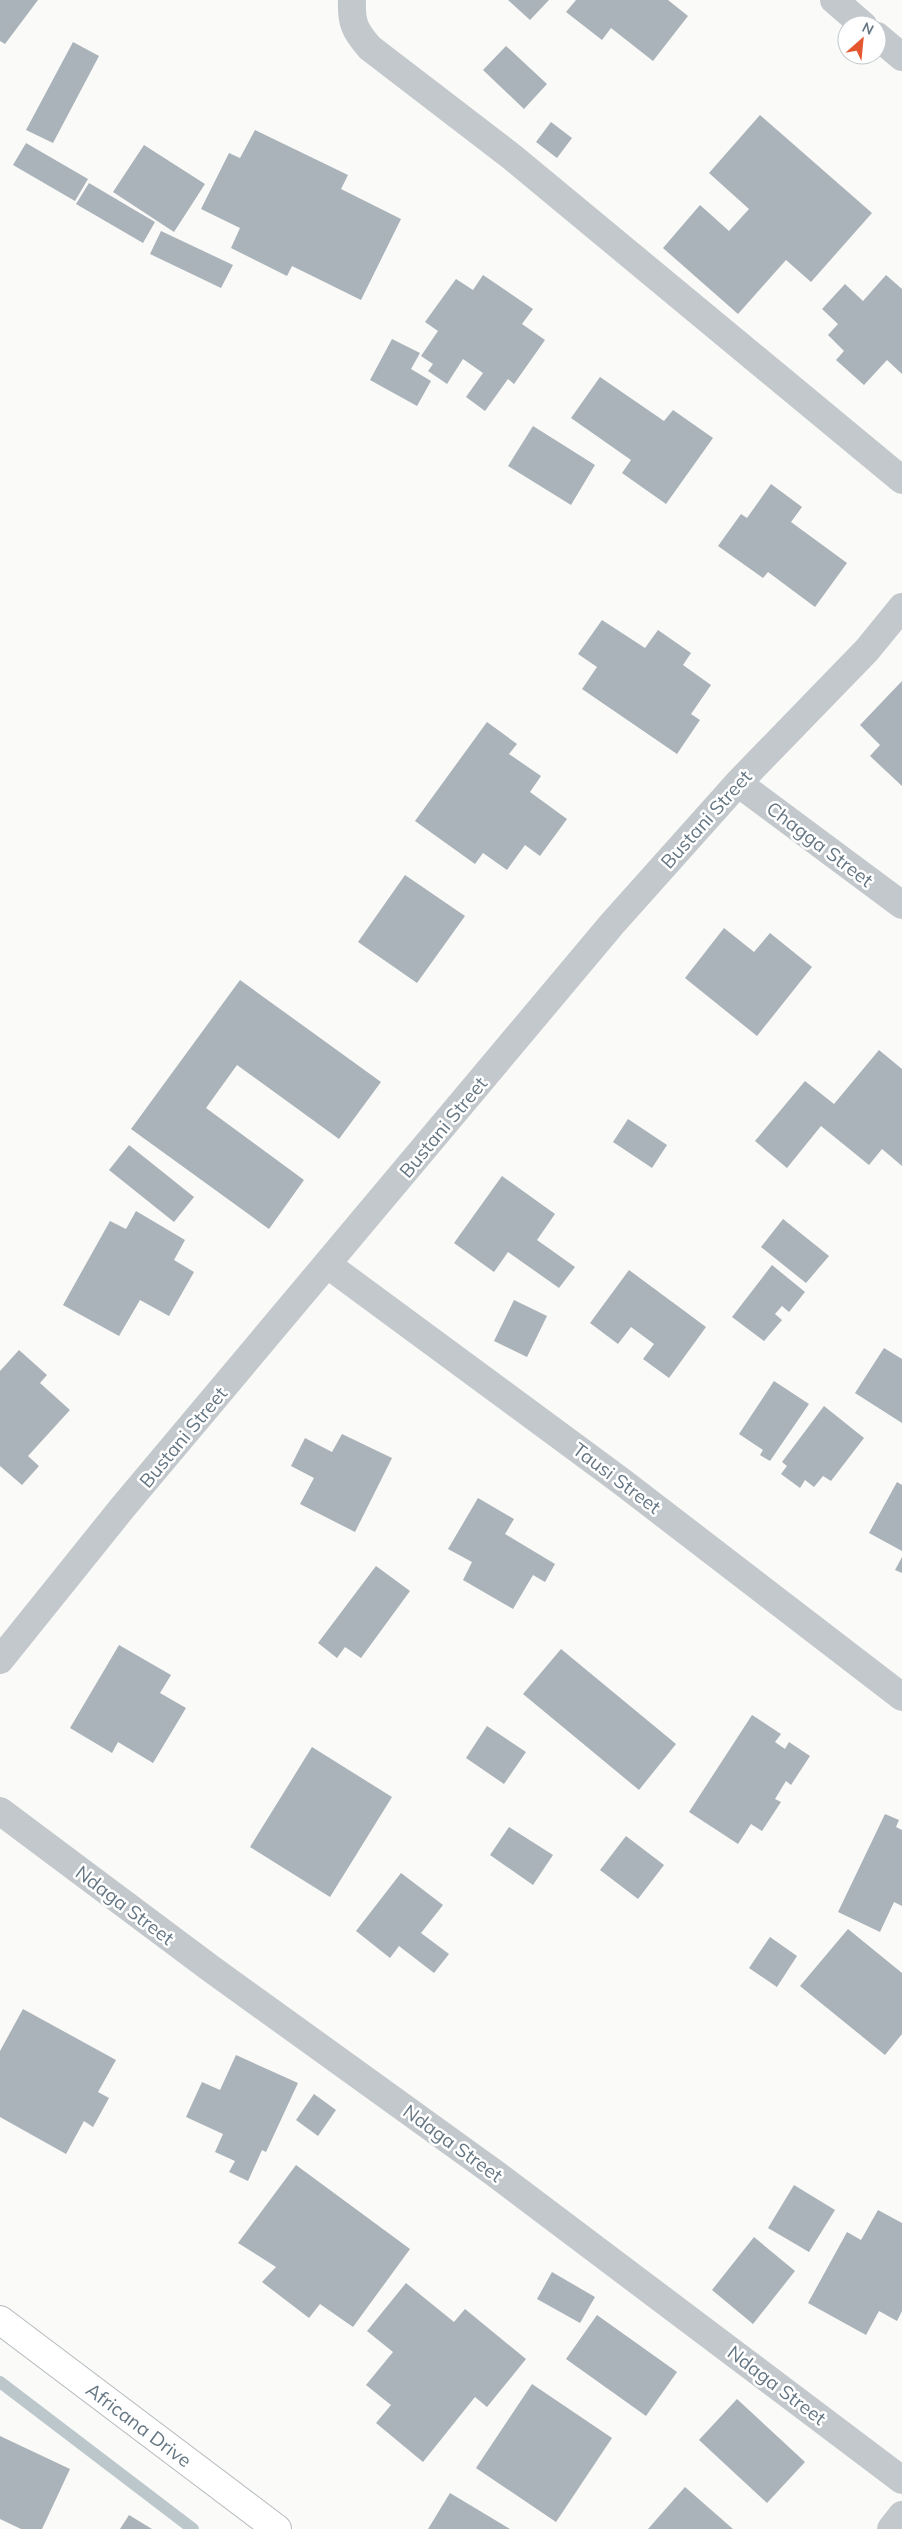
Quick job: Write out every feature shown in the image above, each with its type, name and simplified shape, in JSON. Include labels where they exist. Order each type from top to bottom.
[{"type":"main road","name":"Africana Drive","points":[[0,2320],[277,2529]]},
{"type":"street","points":[[352,0],[351,16],[356,32],[370,48],[512,157],[902,480]]},
{"type":"street","points":[[834,0],[852,15]]},
{"type":"street","points":[[887,44],[902,57]]},
{"type":"street","name":"Bustani Street","points":[[0,1660],[123,1507],[328,1265],[612,924],[738,783],[867,650],[902,607]]},
{"type":"street","name":"Chagga Street","points":[[738,783],[902,905]]},
{"type":"street","name":"Tausi Street","points":[[328,1265],[621,1481],[902,1696]]},
{"type":"street","name":"Ndaga Street","points":[[0,1810],[210,1968],[509,2184],[902,2480]]},
{"type":"street","points":[[891,2529],[902,2515]]},
{"type":"building","points":[[0,0],[38,0],[5,44],[0,41]]},
{"type":"building","points":[[508,0],[549,0],[530,20]]},
{"type":"building","points":[[576,0],[668,0],[688,16],[653,61],[611,28],[602,40],[566,12]]},
{"type":"building","points":[[73,42],[99,56],[53,143],[26,130]]},
{"type":"building","points":[[506,46],[547,84],[524,109],[483,70]]},
{"type":"building","points":[[760,115],[872,213],[811,282],[786,260],[738,314],[663,248],[700,205],[729,231],[749,209],[709,173]]},
{"type":"building","points":[[551,122],[572,138],[557,158],[536,142]]},
{"type":"building","points":[[255,130],[348,175],[341,189],[401,219],[361,300],[292,266],[287,276],[231,248],[240,228],[201,209],[229,153],[240,158]]},
{"type":"building","points":[[26,143],[88,179],[75,201],[13,165]]},
{"type":"building","points":[[144,145],[205,184],[174,232],[113,192]]},
{"type":"building","points":[[89,183],[155,222],[143,243],[76,204]]},
{"type":"building","points":[[161,231],[233,265],[221,288],[150,254]]},
{"type":"building","points":[[483,275],[533,309],[522,324],[545,340],[514,384],[508,379],[485,411],[466,397],[483,373],[463,359],[447,384],[428,371],[433,364],[421,356],[438,331],[425,322],[456,279],[473,290]]},
{"type":"building","points":[[886,275],[902,289],[902,374],[887,360],[864,385],[836,360],[844,351],[828,335],[838,324],[822,309],[845,284],[863,301]]},
{"type":"building","points":[[392,339],[420,353],[411,369],[431,381],[417,406],[370,380]]},
{"type":"building","points":[[600,377],[664,421],[673,410],[713,438],[666,504],[622,473],[631,460],[571,418]]},
{"type":"building","points":[[533,426],[595,465],[571,505],[508,466]]},
{"type":"building","points":[[771,484],[802,507],[791,522],[847,563],[815,607],[768,572],[763,578],[718,546],[741,514],[747,518]]},
{"type":"building","points":[[602,620],[645,648],[658,630],[691,653],[683,665],[711,685],[691,714],[700,720],[677,754],[582,689],[597,667],[578,654]]},
{"type":"building","points":[[902,681],[902,786],[870,756],[880,745],[860,725]]},
{"type":"building","points":[[487,722],[517,744],[509,754],[541,776],[530,792],[567,819],[540,856],[525,845],[507,870],[483,853],[475,864],[415,821]]},
{"type":"building","points":[[405,875],[465,916],[417,983],[358,942]]},
{"type":"building","points":[[724,928],[754,952],[770,933],[812,967],[757,1036],[685,978]]},
{"type":"building","points":[[240,980],[381,1082],[339,1139],[237,1065],[206,1108],[304,1180],[269,1229],[131,1129]]},
{"type":"building","points":[[879,1050],[902,1069],[902,1166],[882,1149],[869,1165],[821,1126],[787,1168],[755,1141],[805,1081],[834,1104]]},
{"type":"building","points":[[628,1119],[667,1145],[652,1168],[613,1142]]},
{"type":"building","points":[[129,1145],[194,1197],[174,1222],[109,1170]]},
{"type":"building","points":[[502,1176],[555,1214],[537,1240],[575,1267],[559,1288],[508,1252],[494,1272],[454,1243]]},
{"type":"building","points":[[136,1211],[185,1240],[174,1260],[194,1272],[169,1316],[140,1300],[119,1336],[63,1305],[110,1221],[126,1229]]},
{"type":"building","points":[[783,1219],[829,1256],[806,1283],[761,1247]]},
{"type":"building","points":[[772,1265],[805,1292],[789,1312],[782,1306],[775,1314],[782,1320],[764,1341],[732,1317]]},
{"type":"building","points":[[629,1270],[706,1327],[669,1378],[643,1359],[654,1344],[631,1327],[618,1344],[590,1323]]},
{"type":"building","points":[[514,1300],[547,1316],[527,1357],[494,1341]]},
{"type":"building","points":[[884,1348],[902,1359],[902,1423],[855,1393]]},
{"type":"building","points":[[19,1350],[47,1375],[40,1383],[70,1410],[28,1456],[39,1466],[22,1485],[0,1466],[0,1371]]},
{"type":"building","points":[[774,1381],[809,1404],[770,1461],[760,1455],[763,1450],[739,1434]]},
{"type":"building","points":[[824,1406],[864,1438],[831,1481],[823,1476],[814,1487],[805,1480],[800,1488],[781,1474],[787,1466],[782,1462]]},
{"type":"building","points":[[342,1434],[392,1458],[355,1532],[300,1504],[314,1478],[291,1466],[305,1438],[332,1452]]},
{"type":"building","points":[[897,1482],[902,1485],[902,1551],[869,1533]]},
{"type":"building","points":[[478,1498],[514,1519],[505,1534],[555,1564],[545,1582],[533,1575],[513,1609],[463,1580],[472,1562],[448,1549]]},
{"type":"building","points":[[902,1557],[902,1573],[895,1570]]},
{"type":"building","points":[[376,1566],[410,1591],[361,1658],[345,1647],[337,1658],[318,1643]]},
{"type":"building","points":[[119,1645],[171,1675],[160,1693],[186,1708],[153,1763],[118,1742],[112,1753],[70,1728]]},
{"type":"building","points":[[561,1649],[676,1744],[639,1790],[523,1694]]},
{"type":"building","points":[[752,1715],[781,1734],[775,1742],[785,1749],[789,1742],[810,1756],[791,1785],[786,1781],[775,1799],[781,1802],[762,1831],[751,1824],[738,1844],[689,1812]]},
{"type":"building","points":[[487,1726],[526,1752],[504,1784],[466,1758]]},
{"type":"building","points":[[312,1747],[392,1797],[330,1897],[250,1847]]},
{"type":"building","points":[[885,1814],[899,1820],[896,1827],[902,1830],[902,1906],[894,1902],[880,1932],[838,1912]]},
{"type":"building","points":[[509,1827],[553,1855],[533,1885],[490,1855]]},
{"type":"building","points":[[626,1836],[664,1865],[638,1899],[600,1870]]},
{"type":"building","points":[[401,1873],[443,1905],[421,1933],[449,1954],[434,1973],[399,1946],[390,1958],[356,1931]]},
{"type":"building","points":[[848,1929],[902,1973],[902,2034],[885,2055],[800,1986]]},
{"type":"building","points":[[770,1937],[797,1956],[777,1987],[749,1968]]},
{"type":"building","points":[[23,2009],[116,2060],[98,2092],[109,2098],[93,2127],[84,2121],[66,2154],[0,2117],[0,2051]]},
{"type":"building","points":[[236,2055],[298,2083],[266,2152],[262,2150],[248,2181],[229,2172],[235,2161],[215,2152],[223,2134],[186,2117],[202,2082],[220,2090]]},
{"type":"building","points":[[314,2094],[336,2110],[318,2136],[296,2120]]},
{"type":"building","points":[[296,2165],[410,2249],[353,2327],[320,2304],[309,2318],[262,2282],[276,2267],[238,2243]]},
{"type":"building","points":[[794,2185],[835,2210],[809,2252],[768,2228]]},
{"type":"building","points":[[878,2210],[902,2223],[902,2311],[897,2321],[879,2311],[866,2335],[808,2303],[847,2232],[861,2240]]},
{"type":"building","points":[[754,2237],[795,2271],[753,2324],[712,2290]]},
{"type":"building","points":[[552,2272],[595,2297],[580,2323],[537,2299]]},
{"type":"building","points":[[406,2283],[454,2322],[465,2309],[526,2359],[487,2407],[475,2397],[423,2462],[376,2423],[391,2405],[366,2385],[393,2352],[367,2331]]},
{"type":"building","points":[[597,2315],[677,2372],[646,2416],[566,2359]]},
{"type":"building","points":[[532,2384],[612,2438],[556,2522],[476,2468]]},
{"type":"building","points":[[737,2399],[805,2462],[767,2503],[699,2440]]},
{"type":"building","points":[[0,2436],[70,2469],[42,2529],[21,2529],[0,2519]]},
{"type":"building","points":[[685,2487],[733,2529],[648,2529]]},
{"type":"building","points":[[450,2493],[510,2529],[428,2529]]},
{"type":"building","points":[[129,2515],[152,2529],[120,2529]]},
{"type":"waterway","points":[[0,2382],[193,2529]]}]
